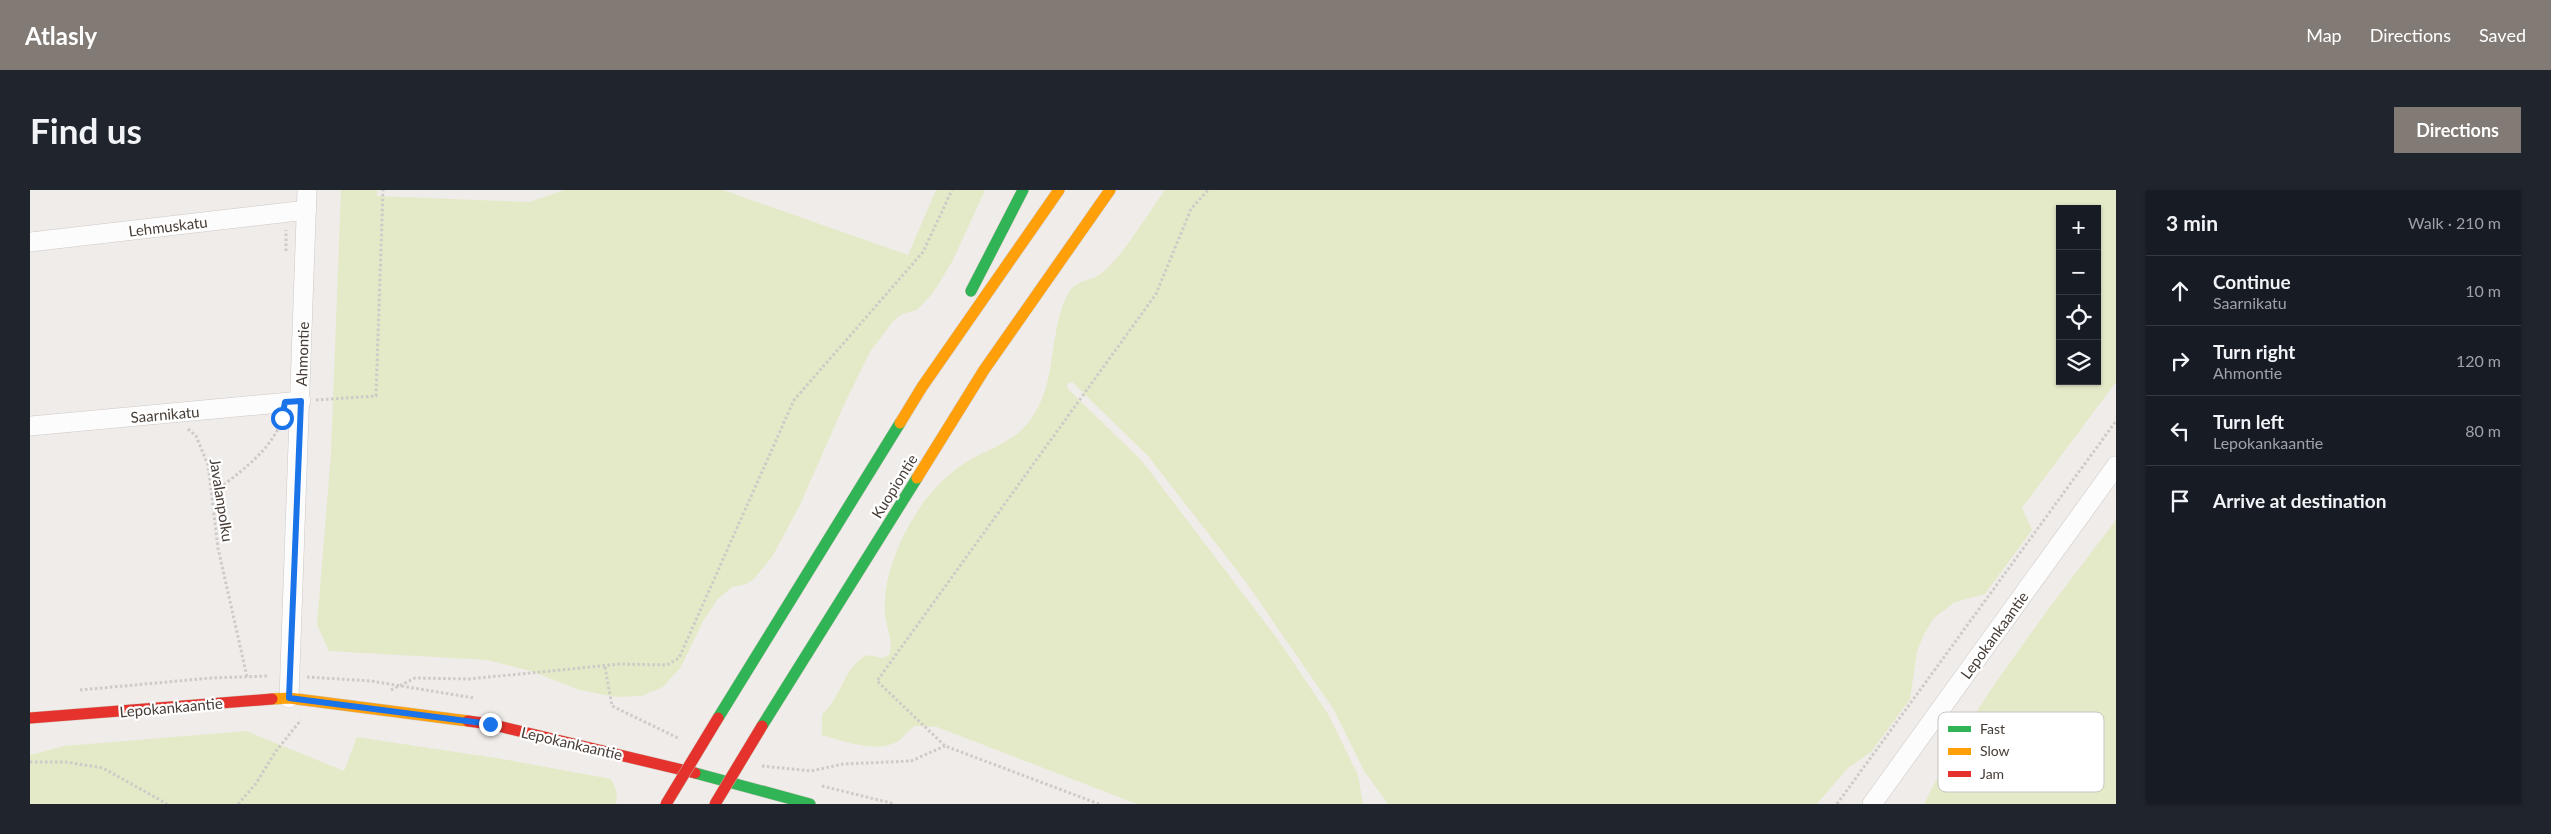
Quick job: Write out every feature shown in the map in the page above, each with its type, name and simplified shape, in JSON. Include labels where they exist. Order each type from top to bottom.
[{"type":"main road","points":[[922,387],[1024,190]]},
{"type":"main road","name":"Kuopiontie","points":[[666,804],[922,387],[1059,190]]},
{"type":"main road","name":"Kuopiontie","points":[[715,804],[984,370],[1110,190]]},
{"type":"main road","name":"Lepokankaantie","points":[[30,718],[289,698],[490,724],[648,760],[810,804]]},
{"type":"street","name":"Ahmontie","points":[[289,698],[293,402],[307,190]]},
{"type":"street","name":"Lehmuskatu","points":[[30,242],[307,210]]},
{"type":"street","name":"Saarnikatu","points":[[30,426],[293,402]]},
{"type":"street","name":"Lepokankaantie","points":[[1938,712],[2116,466]]},
{"type":"street","name":"Lepokankaantie","points":[[1872,804],[1938,713]]},
{"type":"path","points":[[212,495],[248,465],[275,436],[293,402],[376,396],[383,190]]},
{"type":"path","points":[[605,667],[620,664],[667,665],[679,658],[794,400],[923,252],[952,190]]},
{"type":"path","points":[[1099,804],[945,746],[877,681],[1156,294],[1191,209],[1208,190]]},
{"type":"path","points":[[286,213],[286,253]]},
{"type":"path","points":[[1837,804],[2116,421]]},
{"type":"path","name":"Javalanpolku","points":[[184,425],[196,436],[208,465],[218,548],[247,677]]},
{"type":"path","points":[[30,762],[66,762],[103,768],[167,804]]},
{"type":"green space","points":[[341,190],[377,190],[377,196],[530,202],[564,190],[723,190],[908,255],[936,190],[985,190],[953,260],[933,293],[917,310],[902,314],[894,320],[870,352],[844,405],[800,505],[772,557],[754,579],[746,584],[732,587],[717,600],[703,621],[681,667],[663,687],[641,696],[616,697],[580,690],[531,671],[487,660],[329,651],[317,625],[331,453]]},
{"type":"green space","points":[[1165,190],[2116,190],[2116,382],[2022,508],[2032,530],[1985,594],[1955,602],[1934,618],[1924,634],[1917,651],[1910,699],[1871,752],[1848,768],[1817,804],[1388,804],[1364,771],[1334,710],[1246,582],[1148,456],[1072,382],[1067,384],[1068,389],[1142,461],[1279,641],[1328,714],[1358,775],[1363,804],[1137,804],[937,727],[915,726],[897,742],[879,746],[859,745],[822,735],[822,714],[829,707],[848,673],[860,659],[868,655],[883,658],[889,655],[891,645],[885,614],[887,586],[897,549],[914,517],[930,494],[949,475],[971,459],[1011,438],[1030,420],[1045,390],[1057,325],[1068,294],[1075,285],[1104,271],[1129,242]]},
{"type":"green space","points":[[2116,520],[2116,804],[1924,804],[1938,777],[1938,792],[2104,792],[2104,712],[1977,712],[2038,623]]},
{"type":"green space","points":[[246,731],[344,771],[357,737],[502,759],[611,779],[617,792],[616,804],[30,804],[30,755],[64,746]]},
{"type":"traffic: fast","points":[[971,291],[1023,190]]},
{"type":"traffic: fast","points":[[718,718],[900,423]]},
{"type":"traffic: fast","points":[[762,726],[917,478]]},
{"type":"traffic: fast","points":[[695,773],[810,804]]},
{"type":"traffic: slow","points":[[900,423],[922,387],[1059,190]]},
{"type":"traffic: slow","points":[[917,478],[984,370],[1110,190]]},
{"type":"traffic: slow","points":[[272,699],[289,698],[468,721]]},
{"type":"traffic: jam","points":[[30,718],[272,699]]},
{"type":"traffic: jam","points":[[666,804],[718,718]]},
{"type":"traffic: jam","points":[[468,721],[490,724],[695,773]]},
{"type":"traffic: jam","points":[[715,804],[762,726]]},
{"type":"route","points":[[282,418],[285,402],[301,401],[288,675],[289,698],[490,724]]}]
